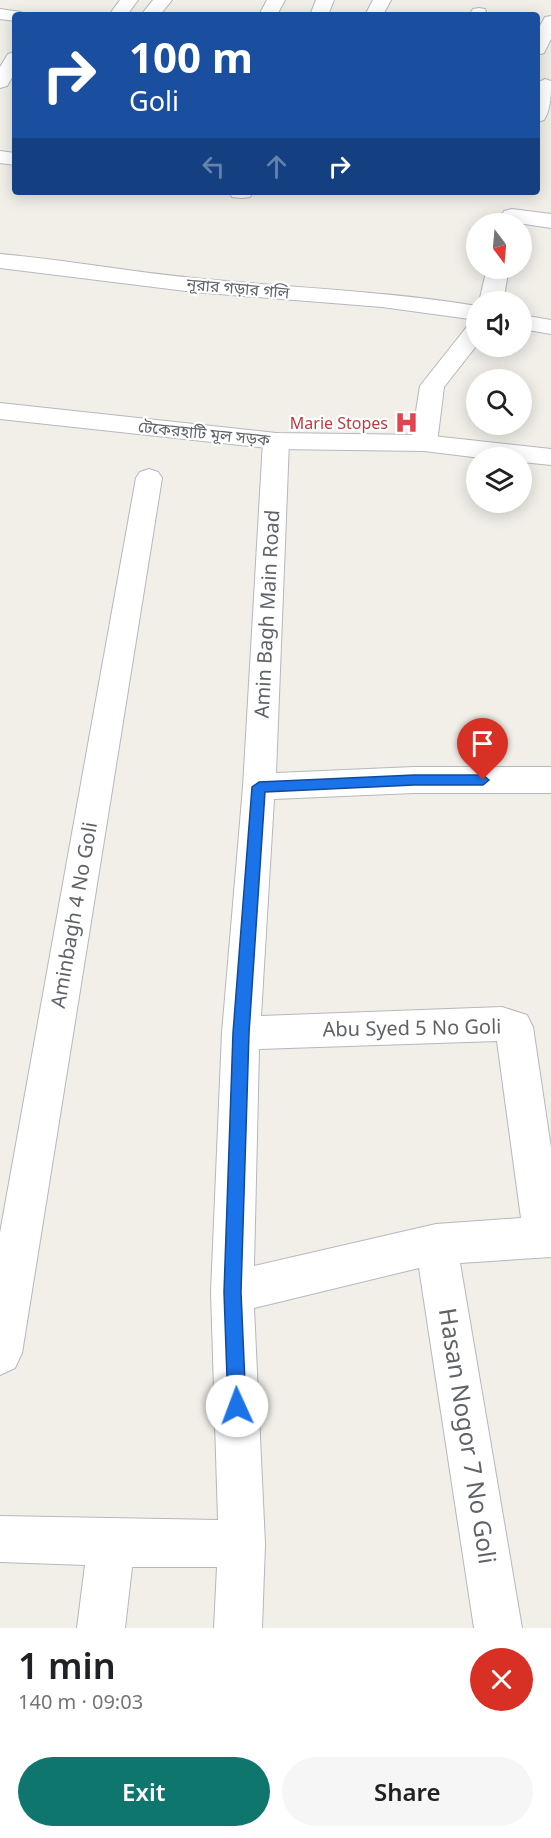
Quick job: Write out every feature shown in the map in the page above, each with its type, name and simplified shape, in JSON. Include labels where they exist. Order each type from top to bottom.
[{"type":"street","points":[[153,12],[163,0]]},
{"type":"street","points":[[540,43],[551,21]]},
{"type":"street","points":[[0,82],[12,63]]},
{"type":"street","points":[[540,103],[544,85]]},
{"type":"street","points":[[513,213],[517,195]]},
{"type":"street","points":[[532,221],[551,221]]},
{"type":"street","name":"নূরার গড়ার গলি","points":[[0,261],[222,288],[346,296],[466,311]]},
{"type":"street","points":[[532,324],[551,327]]},
{"type":"street","points":[[423,443],[432,386],[466,343]]},
{"type":"street","name":"টেকেরহাটি মূল সড়ক","points":[[0,411],[276,441],[423,443],[551,457]]},
{"type":"street","name":"Amin Bagh Main Road","points":[[238,1628],[242,1544],[232,1292],[241,1033],[259,787],[276,441]]},
{"type":"street","name":"Aminbagh 4 No Goli","points":[[0,1353],[148,478]]},
{"type":"street","points":[[259,787],[414,780],[551,780]]},
{"type":"street","name":"Abu Syed 5 No Goli","points":[[241,1033],[502,1024],[514,1027],[548,1237]]},
{"type":"street","points":[[232,1292],[436,1244],[548,1237]]},
{"type":"street","name":"Hasan Nogor 7 No Goli","points":[[436,1244],[498,1628]]},
{"type":"street","points":[[0,1539],[242,1544]]},
{"type":"street","points":[[101,1628],[111,1543]]},
{"type":"place","name":"Marie Stopes","points":[[406,423]]},
{"type":"route","points":[[237,1406],[232,1292],[241,1033],[259,787],[414,780],[483,780]]}]
